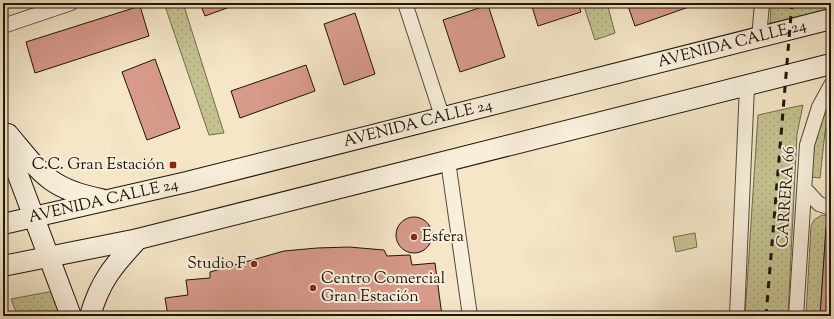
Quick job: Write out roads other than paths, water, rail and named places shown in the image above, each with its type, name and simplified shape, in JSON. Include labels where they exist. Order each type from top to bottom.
[{"type":"main road","name":"AVENIDA CALLE 24","points":[[3,224],[187,182],[443,119],[831,19]]},
{"type":"main road","points":[[3,266],[138,239],[831,64]]},
{"type":"main road","points":[[3,127],[48,180],[67,191],[105,200]]},
{"type":"main road","points":[[3,135],[71,316]]},
{"type":"main road","points":[[90,316],[95,298],[104,280],[114,266],[138,239]]},
{"type":"street","points":[[3,26],[71,3]]},
{"type":"street","points":[[405,3],[443,119]]},
{"type":"street","points":[[759,38],[762,3]]},
{"type":"street","name":"CARRERA 66","points":[[796,316],[807,145],[812,124],[831,85]]},
{"type":"street","points":[[737,316],[747,86]]},
{"type":"street","points":[[448,161],[470,316]]},
{"type":"street","points":[[805,189],[819,204],[831,208]]},
{"type":"railway","points":[[766,316],[792,3]]},
{"type":"place","name":"C.C. Gran Estación","points":[[173,165]]},
{"type":"place","name":"Esfera","points":[[414,237]]},
{"type":"place","name":"Studio F","points":[[254,264]]},
{"type":"place","name":"Centro Comercial Gran Estación","points":[[313,288]]}]
